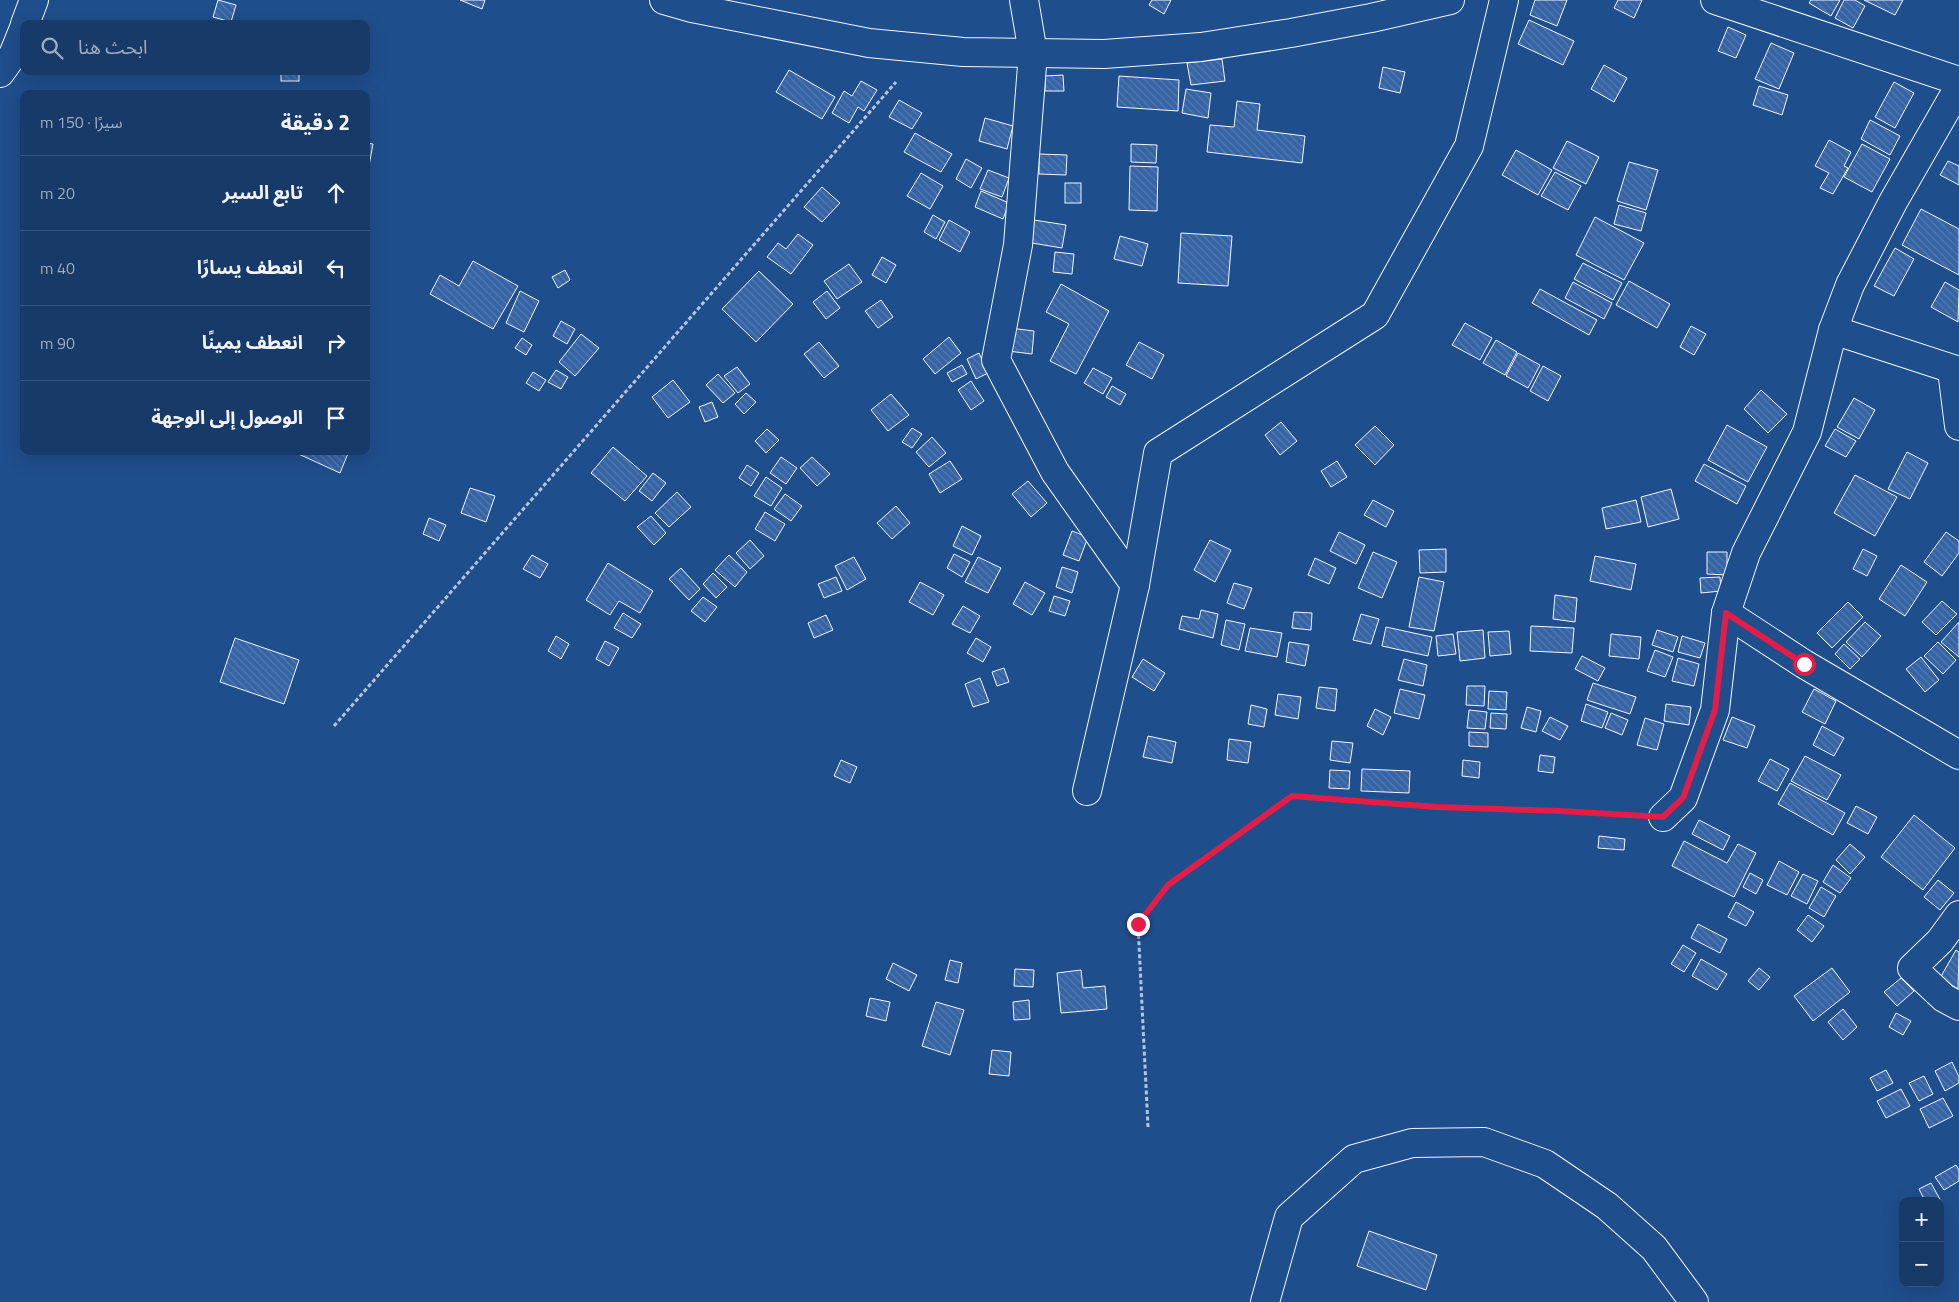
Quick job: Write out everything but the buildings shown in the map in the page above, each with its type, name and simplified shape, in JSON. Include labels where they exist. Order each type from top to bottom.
[{"type":"street","points":[[26,20],[34,0]]},
{"type":"street","points":[[664,0],[692,8],[869,43],[964,52],[1104,54],[1202,47],[1371,18],[1450,0]]},
{"type":"street","points":[[1024,0],[1033,53],[1018,245],[996,360],[1055,472],[1136,585]]},
{"type":"street","points":[[1087,791],[1136,585],[1158,453],[1375,315],[1468,146],[1504,0]]},
{"type":"street","points":[[1715,0],[1959,81]]},
{"type":"street","points":[[0,73],[13,55],[20,38]]},
{"type":"street","points":[[1663,817],[1683,798],[1715,710],[1726,613],[1746,553],[1807,432],[1833,330],[1850,285],[1889,210],[1959,87]]},
{"type":"street","points":[[1833,330],[1956,371],[1959,426]]},
{"type":"street","points":[[1726,613],[1804,664],[1959,755]]},
{"type":"street","points":[[1959,915],[1940,941],[1912,968],[1944,998],[1959,1006]]},
{"type":"street","points":[[1265,1302],[1289,1217],[1354,1159],[1412,1143],[1484,1142],[1545,1164],[1607,1206],[1654,1248],[1694,1302]]},
{"type":"path","points":[[334,726],[925,49]]},
{"type":"path","points":[[1148,1127],[1138,924],[1168,885],[1292,796],[1437,807],[1663,817]]},
{"type":"route","points":[[1138,924],[1168,885],[1292,796],[1437,807],[1663,817],[1683,798],[1715,710],[1726,613],[1804,664]]}]
